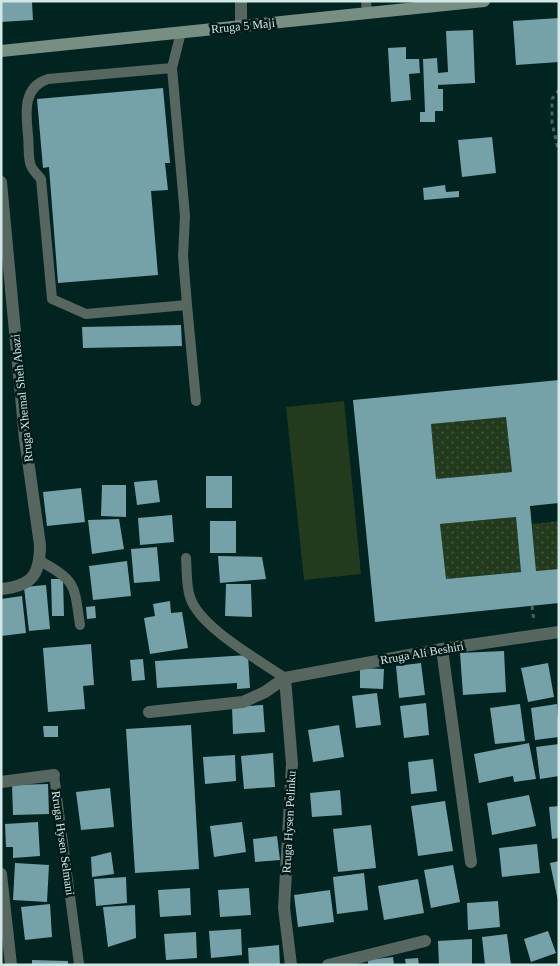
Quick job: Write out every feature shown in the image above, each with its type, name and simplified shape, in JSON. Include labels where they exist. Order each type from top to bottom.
[{"type":"main road","name":"Rruga 5 Maji","points":[[1,51],[241,26],[367,7],[484,1]]},
{"type":"street","points":[[241,1],[241,26]]},
{"type":"street","name":"Rruga Xhemal Sheh Abazi","points":[[1,182],[25,439],[40,544],[40,561]]},
{"type":"street","points":[[1,589],[17,587],[30,581],[37,572],[40,561]]},
{"type":"street","name":"Rruga Ali Beshiri","points":[[149,712],[243,702],[265,692],[285,678],[442,649],[559,632]]},
{"type":"street","points":[[442,649],[471,862]]},
{"type":"street","name":"Rruga Hysen Pelinku","points":[[285,678],[292,764],[284,908],[291,965]]},
{"type":"street","name":"Rruga Hysen Selmani","points":[[1,782],[54,775]]},
{"type":"street","points":[[1,874],[11,965]]},
{"type":"street","points":[[328,965],[425,941]]},
{"type":"lane","points":[[181,32],[172,68],[185,216],[183,256],[196,401]]},
{"type":"lane","points":[[172,68],[48,79],[32,88],[26,112],[30,165],[41,179],[52,299],[86,314],[187,304]]},
{"type":"lane","points":[[186,558],[190,596],[197,611],[209,625],[285,678]]},
{"type":"lane","points":[[40,561],[59,572],[74,587],[80,625]]},
{"type":"lane","name":"Rruga Hysen Selmani","points":[[54,775],[79,964]]},
{"type":"path","points":[[559,90],[552,99],[552,123],[559,153]]},
{"type":"path","points":[[532,606],[533,614]]},
{"type":"green space","points":[[344,401],[361,574],[304,580],[286,407]]},
{"type":"green space","points":[[506,417],[512,472],[436,479],[431,424]]},
{"type":"green space","points":[[516,517],[521,572],[446,579],[440,524]]},
{"type":"green space","points":[[559,521],[559,569],[536,571],[532,524]]},
{"type":"building","points":[[1,1],[32,2],[33,20],[1,22]]},
{"type":"building","points":[[559,18],[559,62],[516,65],[513,21]]},
{"type":"building","points":[[473,30],[475,83],[438,85],[438,89],[443,89],[443,111],[435,111],[435,122],[420,122],[420,112],[425,112],[423,59],[437,58],[438,73],[448,72],[446,31]]},
{"type":"building","points":[[406,47],[406,59],[419,59],[420,73],[409,74],[411,100],[391,102],[388,48]]},
{"type":"building","points":[[163,88],[170,163],[165,163],[168,190],[151,191],[158,275],[58,283],[49,167],[43,168],[37,99]]},
{"type":"building","points":[[492,137],[496,173],[462,177],[458,140]]},
{"type":"building","points":[[445,185],[446,192],[459,191],[459,197],[424,200],[423,188]]},
{"type":"building","points":[[181,325],[182,346],[83,348],[82,327]]},
{"type":"building","points":[[559,380],[559,503],[530,506],[536,571],[559,569],[559,603],[375,622],[353,400]],"holes":[[[506,417],[512,472],[436,479],[431,424]],[[516,517],[521,572],[446,579],[440,524]]]},
{"type":"building","points":[[206,476],[232,476],[232,508],[206,508]]},
{"type":"building","points":[[157,480],[160,502],[137,505],[134,482]]},
{"type":"building","points":[[102,485],[126,485],[126,517],[101,516]]},
{"type":"building","points":[[81,488],[85,522],[47,526],[43,492]]},
{"type":"building","points":[[172,515],[174,542],[140,545],[138,518]]},
{"type":"building","points":[[119,519],[124,549],[92,554],[88,520]]},
{"type":"building","points":[[210,521],[236,521],[236,553],[210,553]]},
{"type":"building","points":[[157,547],[160,581],[134,583],[131,549]]},
{"type":"building","points":[[218,556],[262,557],[266,579],[220,583]]},
{"type":"building","points":[[127,561],[131,596],[93,600],[89,566]]},
{"type":"building","points":[[51,579],[63,579],[64,616],[52,616]]},
{"type":"building","points":[[226,584],[251,584],[252,617],[225,616]]},
{"type":"building","points":[[46,585],[50,629],[29,631],[24,587]]},
{"type":"building","points":[[22,596],[26,633],[1,636],[1,599]]},
{"type":"building","points":[[170,601],[171,613],[182,612],[188,648],[150,654],[144,618],[155,616],[153,604]]},
{"type":"building","points":[[95,606],[96,618],[87,619],[86,607]]},
{"type":"building","points":[[91,644],[94,685],[83,686],[85,709],[48,712],[43,648]]},
{"type":"building","points":[[504,651],[506,692],[463,695],[460,653]]},
{"type":"building","points":[[248,655],[250,688],[237,689],[237,683],[157,688],[155,661]]},
{"type":"building","points":[[143,659],[145,680],[132,681],[130,660]]},
{"type":"building","points":[[421,663],[425,695],[399,698],[396,666]]},
{"type":"building","points":[[548,663],[554,697],[528,702],[521,668]]},
{"type":"building","points":[[360,668],[384,669],[383,689],[360,688]]},
{"type":"building","points":[[377,693],[381,725],[356,728],[352,696]]},
{"type":"building","points":[[426,703],[429,735],[404,738],[400,706]]},
{"type":"building","points":[[520,704],[525,741],[495,744],[490,708]]},
{"type":"building","points":[[557,704],[559,737],[535,740],[531,708]]},
{"type":"building","points":[[263,705],[265,732],[233,734],[232,707]]},
{"type":"building","points":[[191,725],[199,869],[135,873],[126,729]]},
{"type":"building","points":[[339,725],[344,757],[313,762],[308,730]]},
{"type":"building","points":[[43,726],[58,726],[58,737],[44,737]]},
{"type":"building","points":[[529,743],[536,779],[514,782],[513,776],[479,783],[474,754]]},
{"type":"building","points":[[559,744],[559,776],[540,779],[536,747]]},
{"type":"building","points":[[273,753],[275,787],[244,789],[241,756]]},
{"type":"building","points":[[235,755],[236,781],[205,784],[203,757]]},
{"type":"building","points":[[433,759],[437,791],[411,794],[408,762]]},
{"type":"building","points":[[48,784],[49,814],[13,815],[12,785]]},
{"type":"building","points":[[110,788],[114,827],[81,830],[76,792]]},
{"type":"building","points":[[340,790],[342,815],[312,817],[310,793]]},
{"type":"building","points":[[529,795],[536,826],[492,835],[487,803]]},
{"type":"building","points":[[445,801],[453,851],[418,856],[411,806]]},
{"type":"building","points":[[559,806],[559,838],[552,839],[549,807]]},
{"type":"building","points":[[38,822],[40,856],[13,858],[13,847],[6,847],[5,824]]},
{"type":"building","points":[[242,822],[246,852],[214,857],[210,826]]},
{"type":"building","points":[[371,825],[376,868],[338,872],[333,829]]},
{"type":"building","points":[[277,836],[280,860],[255,862],[253,839]]},
{"type":"building","points":[[537,844],[540,873],[502,877],[499,848]]},
{"type":"building","points":[[111,852],[114,874],[92,877],[91,857]]},
{"type":"building","points":[[559,861],[559,901],[558,901],[550,863]]},
{"type":"building","points":[[15,863],[49,865],[47,902],[13,900]]},
{"type":"building","points":[[453,865],[460,902],[431,908],[424,870]]},
{"type":"building","points":[[364,873],[368,910],[337,914],[333,877]]},
{"type":"building","points":[[126,877],[127,903],[96,906],[94,879]]},
{"type":"building","points":[[418,879],[424,913],[384,920],[378,886]]},
{"type":"building","points":[[190,888],[191,915],[160,917],[158,890]]},
{"type":"building","points":[[249,888],[251,915],[220,917],[218,890]]},
{"type":"building","points":[[330,890],[334,922],[298,927],[294,895]]},
{"type":"building","points":[[498,901],[500,927],[468,930],[467,903]]},
{"type":"building","points":[[50,904],[52,937],[25,940],[21,907]]},
{"type":"building","points":[[135,905],[136,938],[108,947],[103,907]]},
{"type":"building","points":[[241,929],[242,955],[211,958],[209,931]]},
{"type":"building","points":[[548,931],[556,953],[531,962],[524,939]]},
{"type":"building","points":[[196,932],[197,958],[166,960],[164,934]]},
{"type":"building","points":[[507,934],[511,965],[485,965],[482,937]]},
{"type":"building","points":[[472,939],[472,965],[439,965],[438,941]]},
{"type":"building","points":[[279,945],[280,965],[249,965],[248,948]]},
{"type":"building","points":[[393,957],[394,965],[368,965],[368,960]]},
{"type":"building","points":[[418,958],[419,965],[406,965],[405,959]]},
{"type":"building","points":[[32,960],[68,961],[68,965],[32,965]]}]
